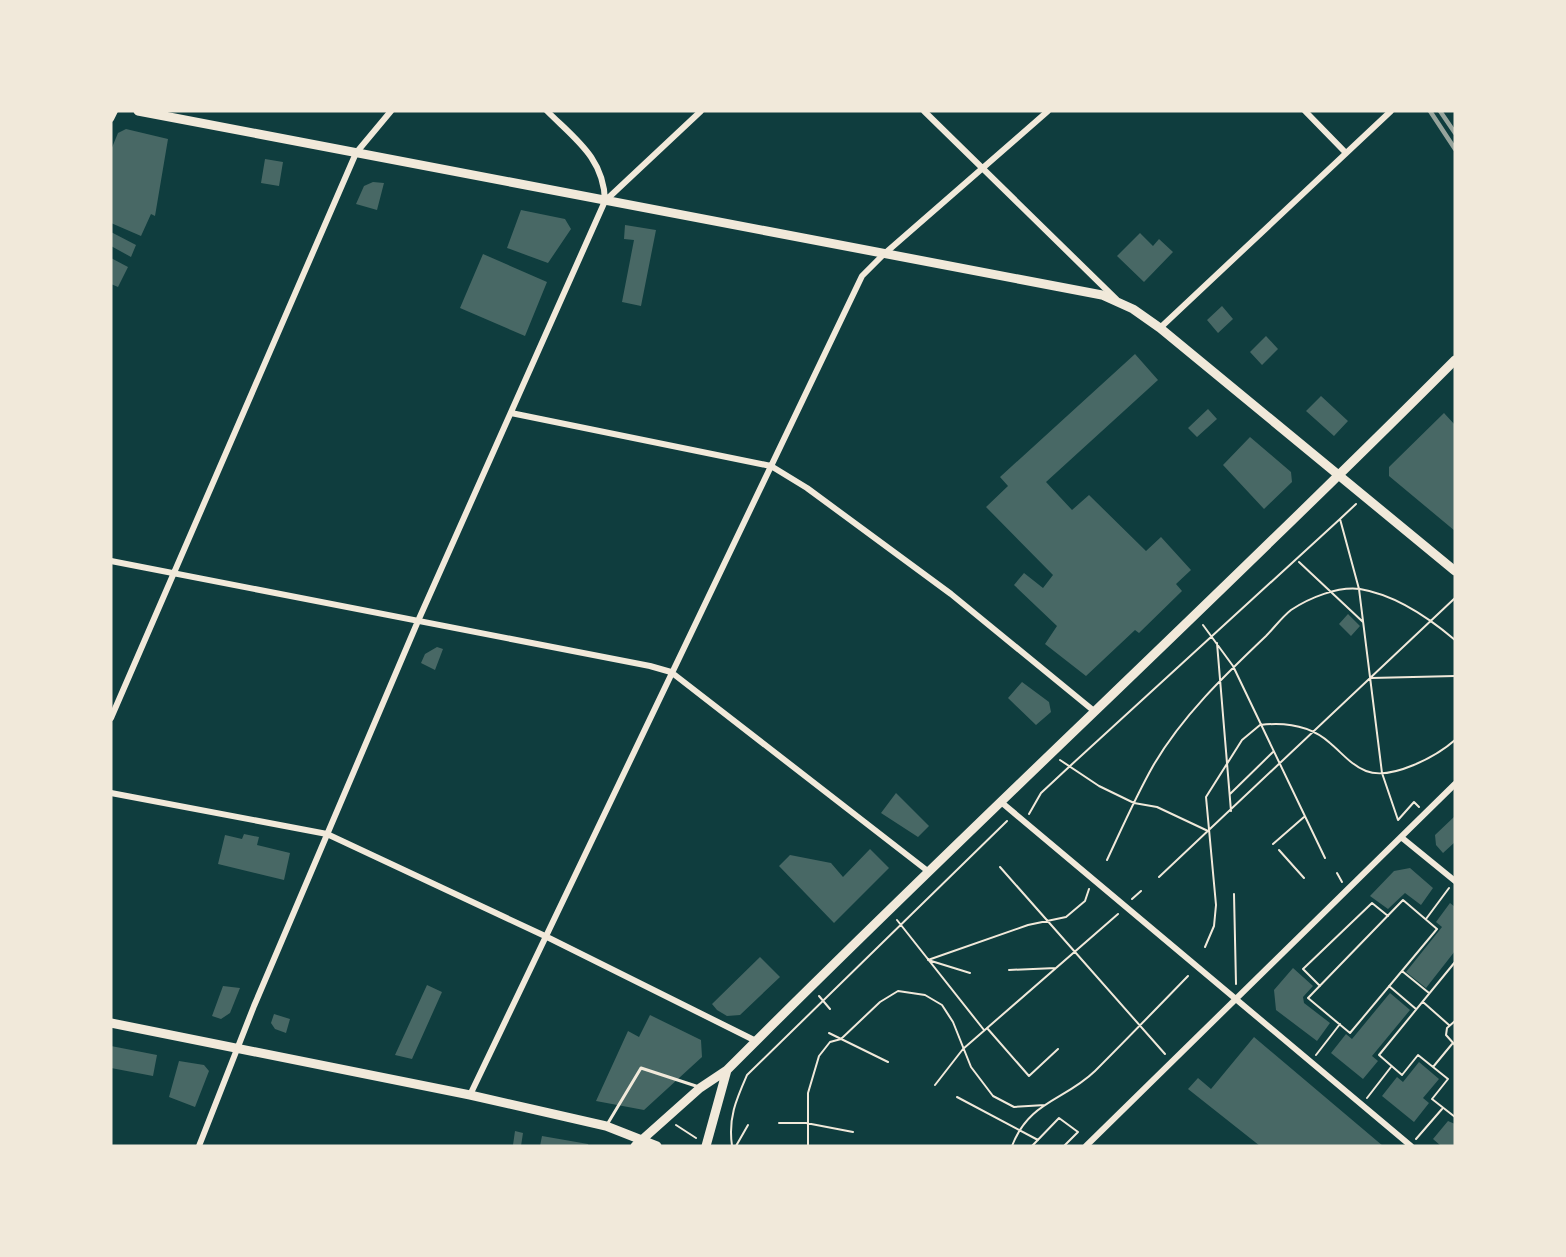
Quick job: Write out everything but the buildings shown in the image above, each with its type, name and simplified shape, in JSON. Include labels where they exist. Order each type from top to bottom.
[{"type":"main road","points":[[138,111],[883,255],[1086,291],[1119,302],[1160,328],[1455,571]]},
{"type":"main road","points":[[639,1142],[700,1088],[727,1070],[1050,753],[1340,476],[1455,360]]},
{"type":"main road","points":[[111,1023],[470,1095],[606,1126],[639,1142],[657,1146]]},
{"type":"main road","points":[[706,1145],[727,1070]]},
{"type":"street","points":[[111,119],[115,111]]},
{"type":"street","points":[[111,718],[356,153],[391,111]]},
{"type":"street","points":[[547,111],[589,153],[600,169],[605,183],[605,201]]},
{"type":"street","points":[[200,1146],[237,1049],[418,621],[605,201],[701,111]]},
{"type":"street","points":[[924,111],[1119,302]]},
{"type":"street","points":[[470,1095],[862,276],[1048,111]]},
{"type":"street","points":[[1305,111],[1345,152]]},
{"type":"street","points":[[1160,328],[1390,111]]},
{"type":"street","points":[[511,413],[771,466],[807,488],[951,594],[1094,711]]},
{"type":"street","points":[[111,561],[650,666],[671,672],[929,872]]},
{"type":"street","points":[[1086,1146],[1455,784]]},
{"type":"street","points":[[111,793],[327,834],[545,936],[756,1041]]},
{"type":"street","points":[[1000,802],[1411,1146]]},
{"type":"street","points":[[1401,837],[1455,881]]},
{"type":"lane","points":[[606,1126],[641,1068],[700,1088]]},
{"type":"path","points":[[1364,496],[1340,519],[1359,589],[1382,773],[1398,820],[1414,802],[1425,813]]},
{"type":"path","points":[[1299,562],[1364,623]]},
{"type":"path","points":[[1107,860],[1134,803],[1166,746],[1218,681],[1290,610],[1332,592],[1359,589],[1409,607],[1432,620],[1455,640]]},
{"type":"path","points":[[1159,877],[1455,598]]},
{"type":"path","points":[[1194,615],[1233,666],[1325,858]]},
{"type":"path","points":[[1217,643],[1218,681],[1228,760],[1231,811]]},
{"type":"path","points":[[1371,678],[1455,675]]},
{"type":"path","points":[[1205,947],[1214,926],[1216,905],[1206,797],[1242,740],[1260,724],[1296,725],[1314,732],[1328,741],[1350,763],[1368,772],[1382,773],[1415,765],[1437,754],[1455,740]]},
{"type":"path","points":[[1230,794],[1273,752]]},
{"type":"path","points":[[1050,753],[1099,786],[1134,803],[1157,807],[1208,832]]},
{"type":"path","points":[[1273,844],[1304,817]]},
{"type":"path","points":[[1279,850],[1304,878]]},
{"type":"path","points":[[1000,867],[1171,1062]]},
{"type":"path","points":[[1426,919],[1455,881]]},
{"type":"path","points":[[928,960],[1028,925],[1066,917],[1085,901],[1090,888]]},
{"type":"path","points":[[935,1085],[963,1049],[1141,891]]},
{"type":"path","points":[[1234,894],[1236,999]]},
{"type":"path","points":[[1403,900],[1437,929],[1350,1033],[1308,998],[1388,916],[1403,900]]},
{"type":"path","points":[[1320,986],[1303,969],[1372,903],[1388,916]]},
{"type":"path","points":[[889,911],[986,1029],[1029,1076],[1058,1049]]},
{"type":"path","points":[[928,960],[970,973]]},
{"type":"path","points":[[1455,962],[1379,1055],[1402,1075],[1418,1055],[1448,1079],[1432,1099],[1455,1117]]},
{"type":"path","points":[[1009,970],[1056,968]]},
{"type":"path","points":[[1402,971],[1429,993]]},
{"type":"path","points":[[1012,1146],[1030,1114],[1093,1073],[1188,976]]},
{"type":"path","points":[[1389,986],[1416,1009]]},
{"type":"path","points":[[811,987],[830,1009]]},
{"type":"path","points":[[808,1146],[806,1123],[808,1093],[819,1056],[830,1042],[841,1039],[880,1002],[898,991],[925,995],[942,1005],[952,1022],[971,1067],[993,1096],[1005,1104],[1031,1108],[1045,1105]]},
{"type":"path","points":[[1422,1002],[1449,1025]]},
{"type":"path","points":[[1433,1067],[1453,1044],[1446,1035],[1449,1025],[1455,1021]]},
{"type":"path","points":[[1310,1062],[1340,1024]]},
{"type":"path","points":[[829,1033],[888,1062]]},
{"type":"path","points":[[1361,1104],[1392,1066]]},
{"type":"path","points":[[957,1096],[1038,1140]]},
{"type":"path","points":[[1411,1146],[1442,1108]]},
{"type":"path","points":[[667,1117],[706,1145]]},
{"type":"path","points":[[1032,1146],[1059,1118],[1078,1132],[1064,1146]]},
{"type":"path","points":[[779,1123],[806,1123],[853,1131]]},
{"type":"path","points":[[736,1146],[748,1125]]},
{"type":"railway","points":[[1430,111],[1455,149]]},
{"type":"railway","points":[[1440,111],[1455,133]]}]
